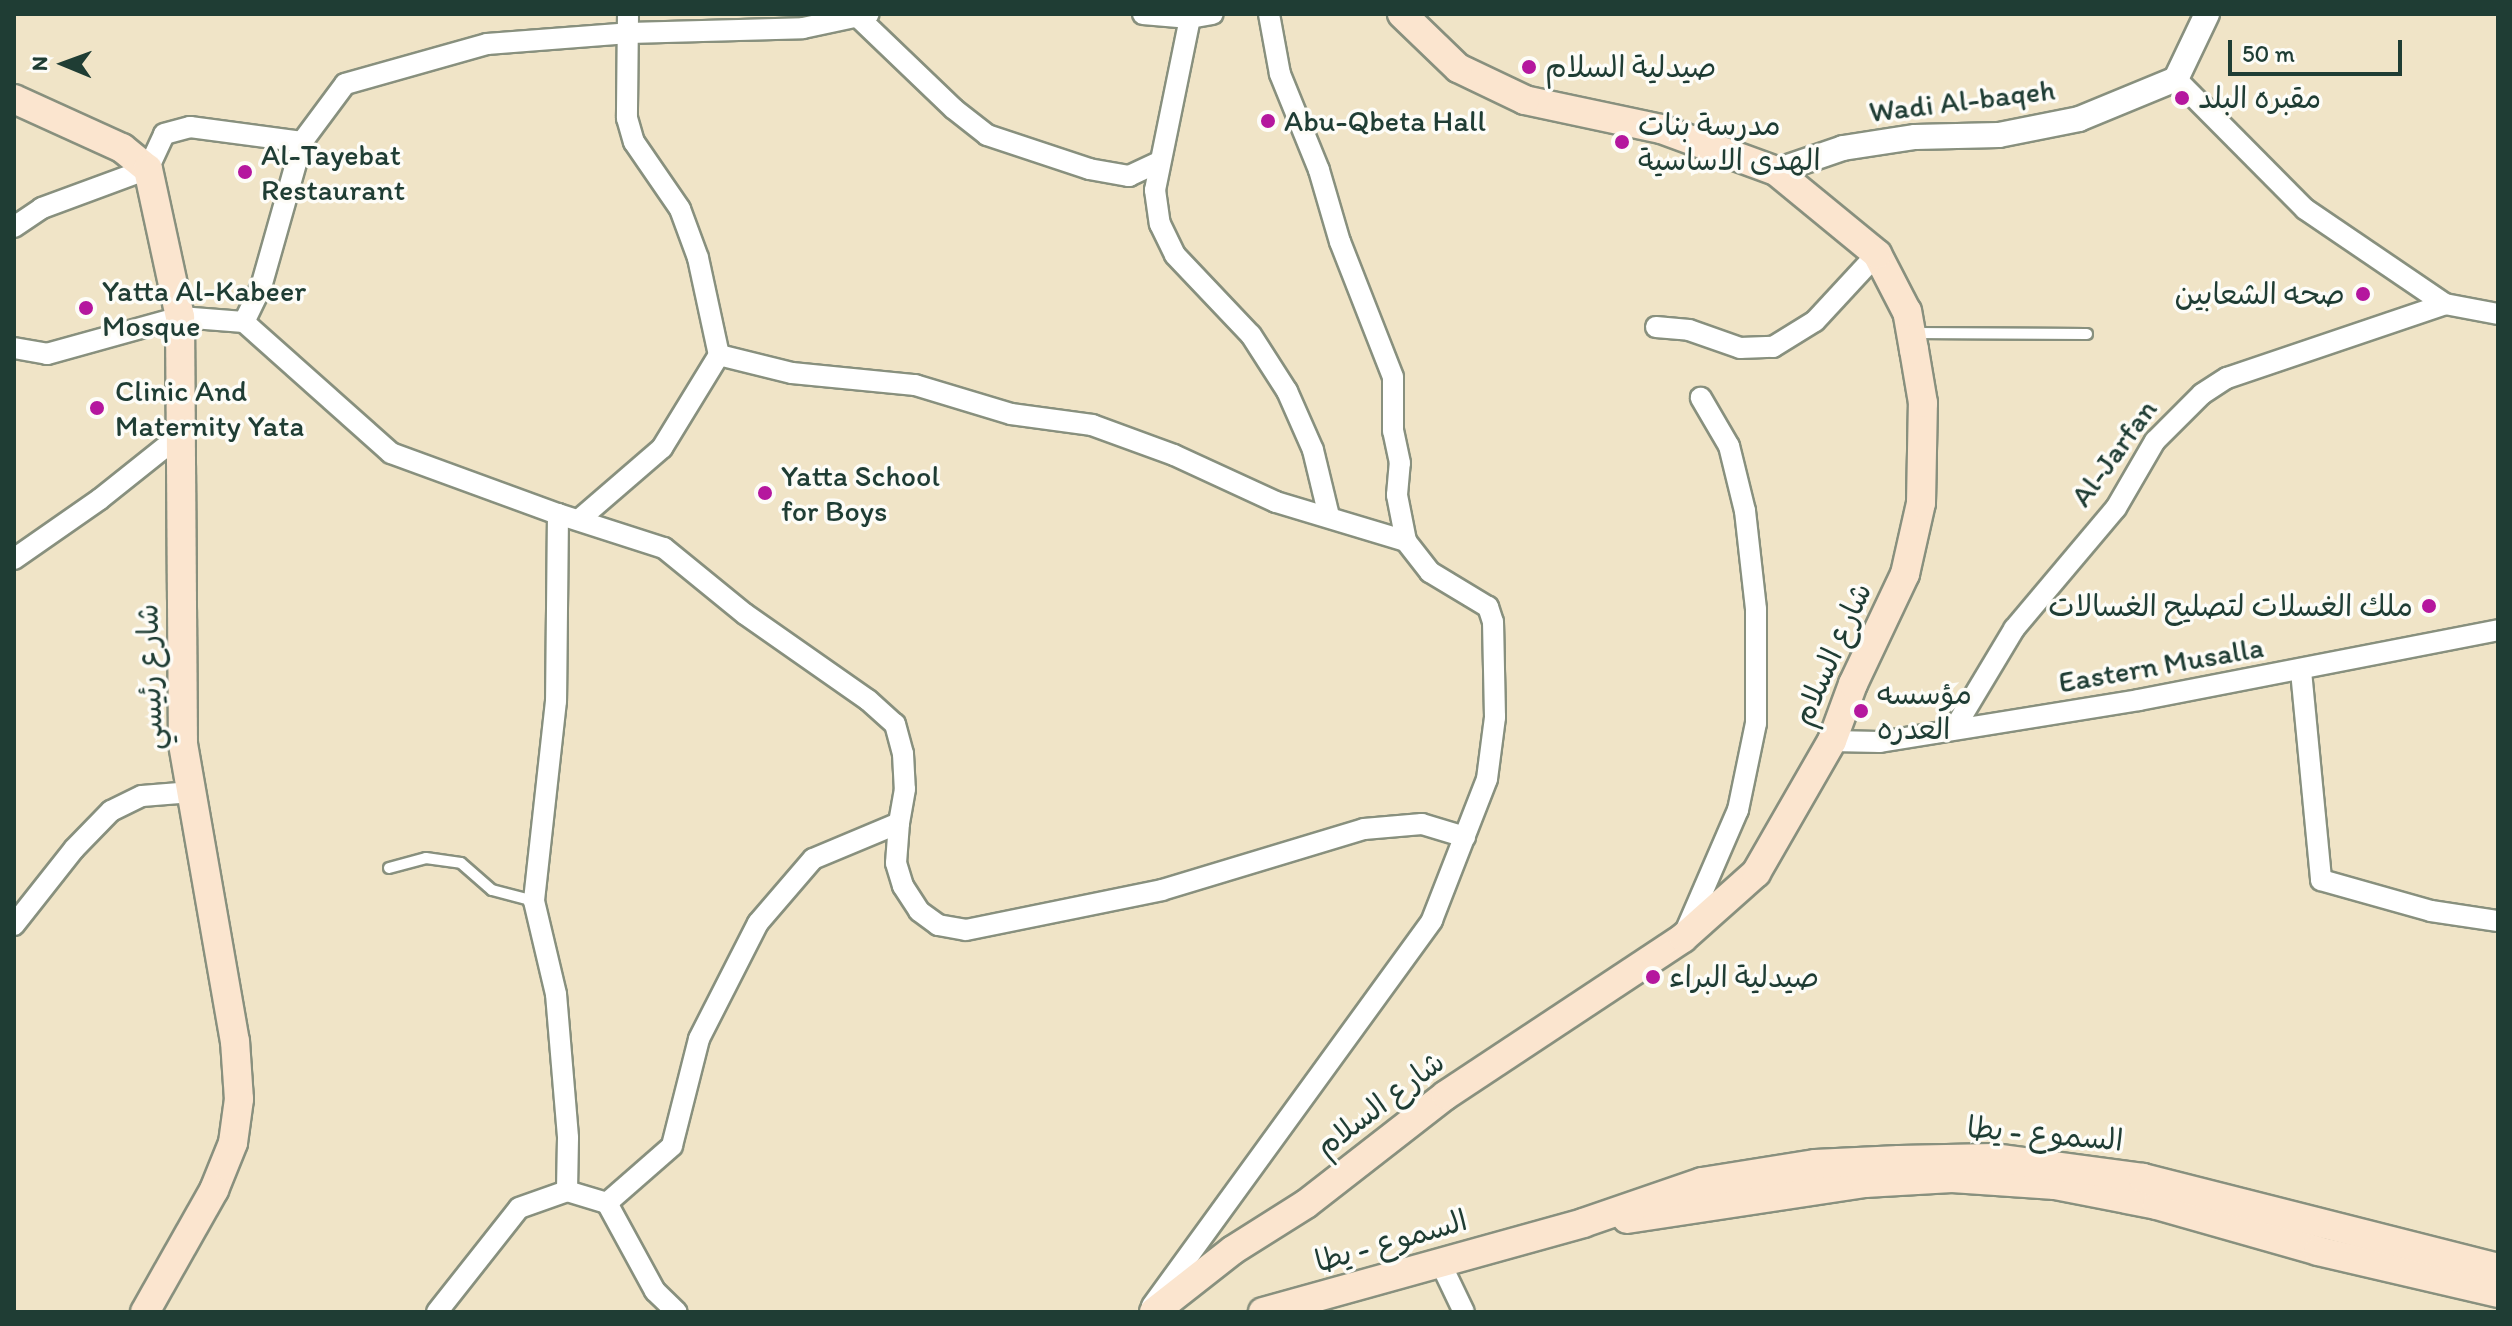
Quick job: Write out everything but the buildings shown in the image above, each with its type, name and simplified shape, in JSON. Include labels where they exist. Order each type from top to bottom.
[{"type":"main road","name":"شارع السلام","points":[[1154,1312],[1233,1250],[1306,1204],[1446,1095],[1683,938],[1756,873],[1832,741],[1853,684],[1905,574],[1921,503],[1923,403],[1911,333],[1907,312],[1877,254],[1776,171],[1661,129],[1525,100],[1458,68],[1402,14]]},
{"type":"main road","points":[[14,99],[122,148],[148,169]]},
{"type":"main road","name":"شارع رئيسي","points":[[145,1312],[214,1190],[233,1143],[239,1099],[235,1041],[183,744],[180,317],[148,169]]},
{"type":"main road","name":"السموع - يطا","points":[[1263,1312],[1583,1223],[1702,1182],[1815,1164],[1993,1158],[2143,1178],[2498,1268]]},
{"type":"main road","name":"السموع - يطا","points":[[1583,1223],[1665,1215],[1865,1183],[1952,1178],[2055,1185],[2157,1205],[2318,1251],[2498,1293]]},
{"type":"street","points":[[1143,14],[1190,18],[1213,14]]},
{"type":"street","points":[[1147,1312],[1432,920],[1487,779],[1495,717],[1493,622],[1488,607],[1430,572],[1406,541],[1397,495],[1400,463],[1393,431],[1393,377],[1340,242],[1319,170],[1280,74],[1269,14]]},
{"type":"street","points":[[2207,14],[2176,79],[2305,209],[2445,304]]},
{"type":"street","points":[[244,322],[261,287],[302,142],[345,84],[487,44],[628,23],[803,28],[863,16],[954,109],[987,135],[1089,169],[1129,176],[1159,162]]},
{"type":"street","points":[[1190,18],[1159,162],[1156,207],[1166,240],[1187,269],[1251,335],[1287,391],[1313,450],[1329,516]]},
{"type":"street","points":[[581,518],[662,448],[719,355],[698,258],[680,209],[634,142],[627,118],[628,23]]},
{"type":"street","name":"Wadi Al-baqeh","points":[[1776,171],[1843,148],[1915,137],[1999,135],[2079,119],[2176,79]]},
{"type":"street","points":[[14,227],[42,208],[148,169],[164,134],[190,127],[302,142]]},
{"type":"street","points":[[1656,327],[1689,330],[1740,348],[1773,347],[1815,321],[1877,254]]},
{"type":"street","name":"Al-Jarfan","points":[[1954,729],[2014,629],[2116,508],[2149,449],[2183,410],[2227,378],[2445,304],[2498,314]]},
{"type":"street","points":[[14,348],[47,354],[180,317],[244,322],[391,453],[558,514],[581,518],[664,548],[745,614],[868,700],[895,724],[903,754],[905,789],[896,863],[903,886],[919,911],[938,925],[966,930],[1162,890],[1364,829],[1422,824],[1465,837]]},
{"type":"street","points":[[719,355],[792,373],[915,385],[1011,414],[1092,425],[1174,455],[1276,502],[1406,541]]},
{"type":"street","points":[[1683,938],[1738,810],[1756,723],[1756,609],[1745,511],[1729,446],[1701,398]]},
{"type":"street","points":[[14,559],[100,499],[179,436]]},
{"type":"street","points":[[558,514],[556,701],[534,901],[556,994],[568,1138],[567,1191]]},
{"type":"street","name":"Eastern Musalla","points":[[1832,741],[1880,742],[2301,671],[2498,630]]},
{"type":"street","points":[[2301,671],[2321,880],[2404,905],[2498,921]]},
{"type":"street","points":[[14,925],[74,849],[111,811],[142,796],[192,792]]},
{"type":"street","points":[[607,1203],[672,1146],[699,1039],[758,923],[813,859],[899,823]]},
{"type":"street","points":[[437,1312],[519,1208],[567,1191],[607,1203],[655,1291],[677,1312]]},
{"type":"street","points":[[1440,1262],[1464,1312]]},
{"type":"lane","points":[[1911,333],[2087,334]]},
{"type":"lane","points":[[389,868],[426,858],[461,863],[492,890],[534,901]]},
{"type":"place","name":"صيدلية السلام","points":[[1529,67]]},
{"type":"place","name":"مقبره البلد","points":[[2182,98]]},
{"type":"place","name":"Abu-Qbeta Hall","points":[[1268,121]]},
{"type":"place","name":"مدرسة بنات الهدى الاساسية","points":[[1622,142]]},
{"type":"place","name":"Al-Tayebat Restaurant","points":[[245,172]]},
{"type":"place","name":"صحه الشعابين","points":[[2363,294]]},
{"type":"place","name":"Yatta Al-Kabeer Mosque","points":[[86,308]]},
{"type":"place","name":"Clinic And Maternity Yata","points":[[97,408]]},
{"type":"place","name":"Yatta School for Boys","points":[[765,493]]},
{"type":"place","name":"ملك الغسلات لتصليح الغسالات","points":[[2429,606]]},
{"type":"place","name":"مؤسسه العدره","points":[[1861,711]]},
{"type":"place","name":"صيدلية البراء","points":[[1653,977]]}]
